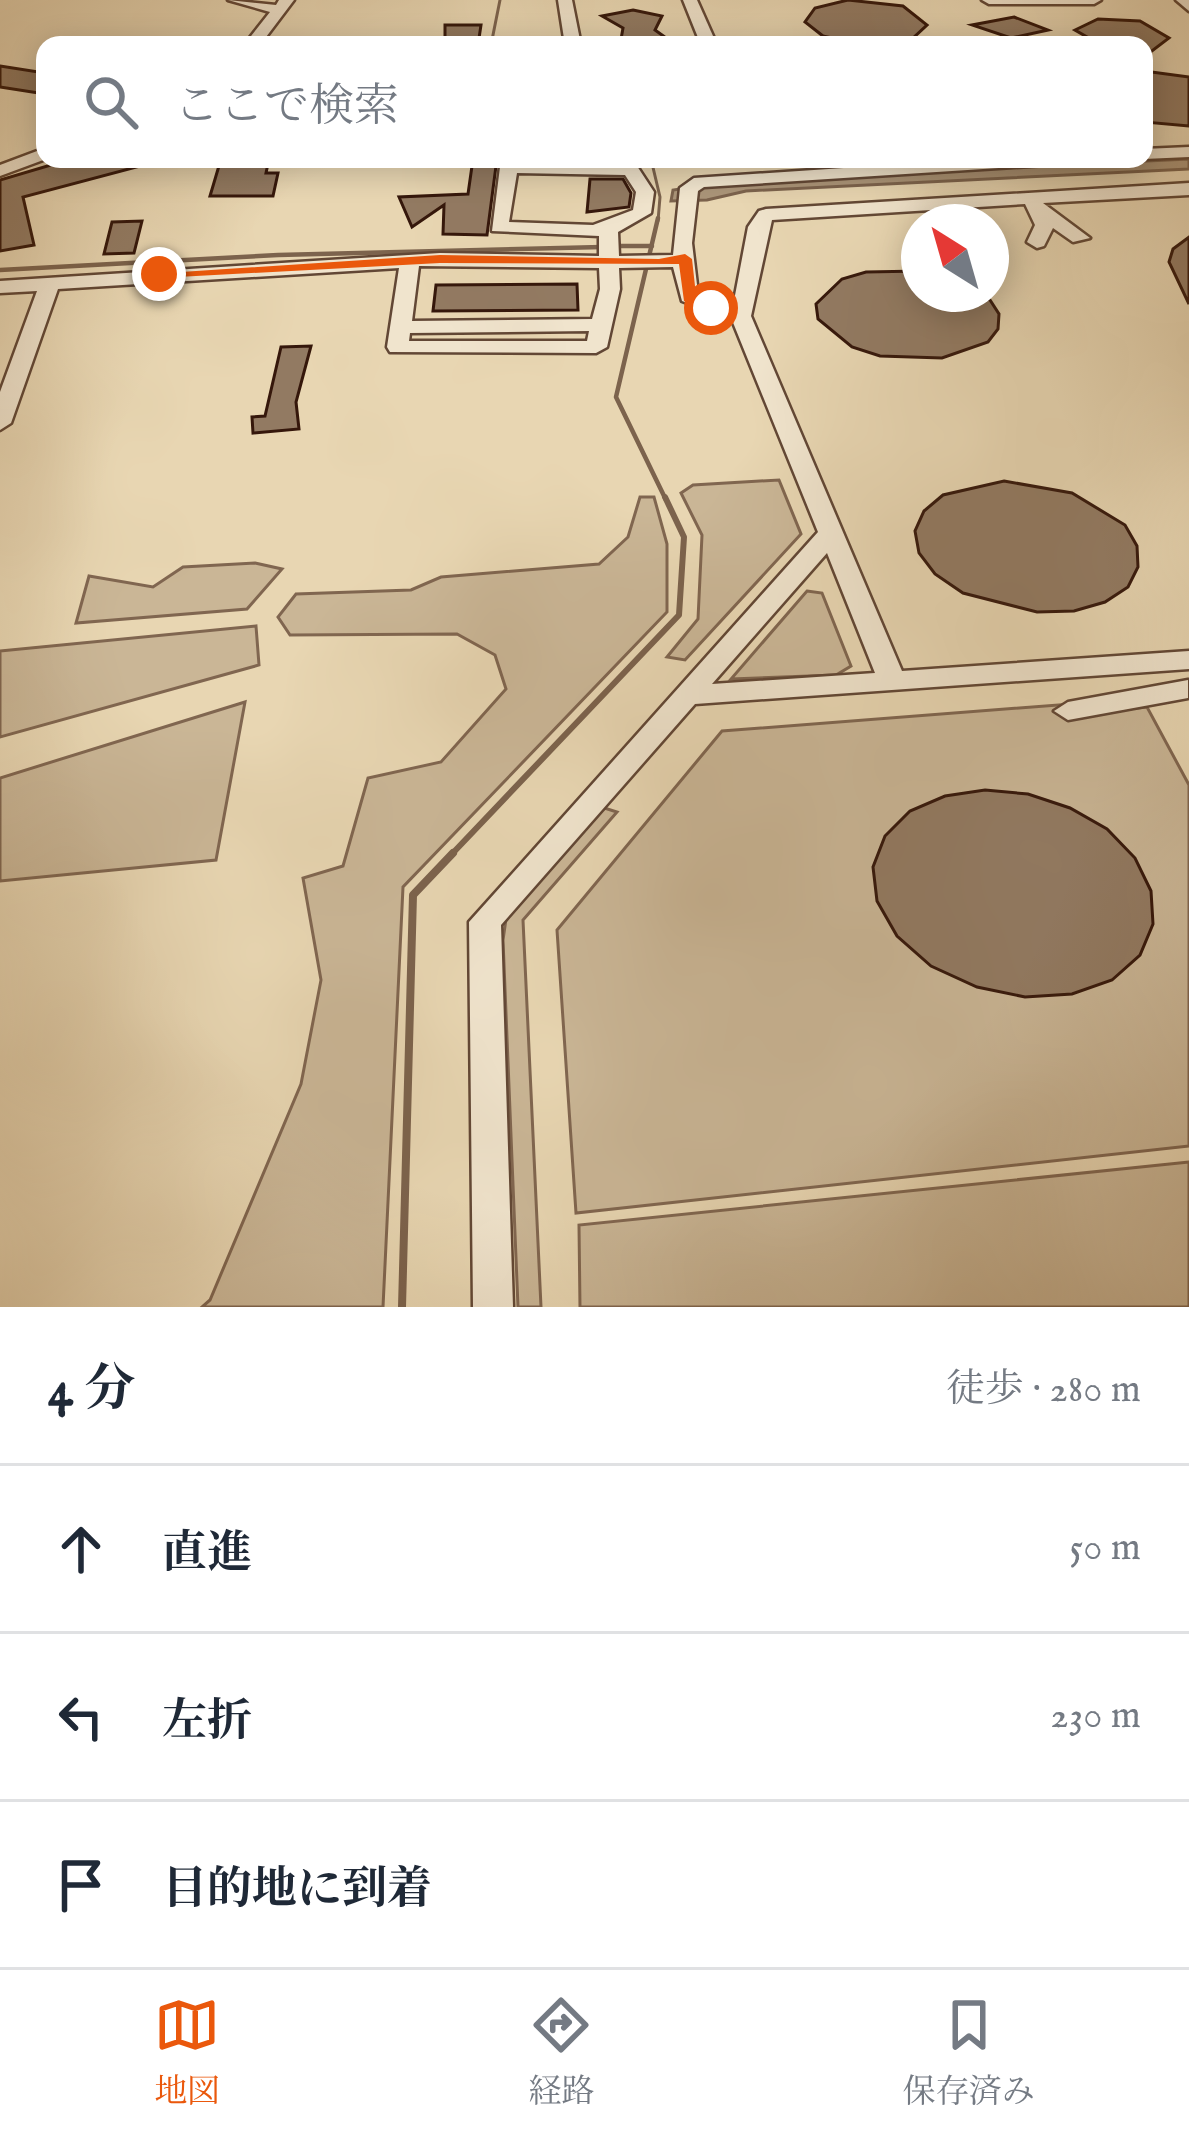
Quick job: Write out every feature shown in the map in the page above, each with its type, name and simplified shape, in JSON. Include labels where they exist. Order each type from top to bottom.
[{"type":"street","points":[[235,0],[283,5]]},
{"type":"street","points":[[565,0],[571,36]]},
{"type":"street","points":[[690,0],[705,36]]},
{"type":"street","points":[[988,0],[1094,0]]},
{"type":"street","points":[[259,36],[283,5]]},
{"type":"street","points":[[1153,154],[1189,152]]},
{"type":"street","points":[[0,171],[36,157]]},
{"type":"street","points":[[509,168],[499,227],[659,263],[685,259]]},
{"type":"street","points":[[410,261],[398,347],[596,347],[612,249],[627,225],[642,213],[645,192],[638,174],[616,168]]},
{"type":"street","points":[[714,168],[725,177]]},
{"type":"street","points":[[741,316],[689,298],[684,211],[688,188],[757,168]]},
{"type":"street","points":[[892,680],[741,316],[758,227],[766,215],[1035,204],[1189,189]]},
{"type":"street","points":[[1035,204],[1080,238]]},
{"type":"street","points":[[1035,204],[1044,233],[1036,242]]},
{"type":"street","points":[[0,287],[51,280],[612,249]]},
{"type":"street","points":[[0,423],[51,280]]},
{"type":"street","points":[[493,1307],[485,922],[832,531]]},
{"type":"street","points":[[687,695],[1180,661],[1189,690],[1069,711]]},
{"type":"shaded area","points":[[1189,159],[1189,169],[746,191],[707,200],[671,201],[673,190],[734,181],[1003,168],[1153,168],[1153,161]]},
{"type":"shaded area","points":[[779,480],[801,534],[685,660],[667,657],[698,619],[702,535],[681,493],[693,485]]},
{"type":"shaded area","points":[[640,497],[654,497],[667,544],[667,612],[403,887],[383,1307],[202,1307],[210,1300],[301,1084],[321,980],[303,878],[343,866],[368,778],[441,762],[506,689],[495,655],[457,634],[290,635],[278,617],[296,594],[411,590],[441,577],[599,564],[628,537]]},
{"type":"shaded area","points":[[255,563],[282,569],[247,609],[76,623],[89,576],[153,587],[183,567]]},
{"type":"shaded area","points":[[807,591],[822,593],[851,666],[836,675],[731,679]]},
{"type":"shaded area","points":[[256,626],[259,665],[0,737],[0,651]]},
{"type":"shaded area","points":[[245,702],[216,860],[0,881],[0,778]]},
{"type":"shaded area","points":[[1071,704],[1079,714],[1147,707],[1189,785],[1189,1146],[576,1213],[557,930],[722,731]]},
{"type":"shaded area","points":[[598,806],[617,812],[523,920],[541,1307],[518,1307],[503,940],[506,919]]},
{"type":"shaded area","points":[[1189,1162],[1189,1307],[580,1307],[579,1225]]},
{"type":"building","points":[[848,0],[903,6],[927,25],[915,36],[823,36],[805,22],[815,8]]},
{"type":"building","points":[[633,10],[662,16],[655,30],[663,36],[622,36],[623,28],[602,16]]},
{"type":"building","points":[[1014,17],[1048,30],[1005,36],[972,25]]},
{"type":"building","points":[[1098,19],[1140,21],[1169,38],[1153,50],[1153,36],[1085,36],[1075,30]]},
{"type":"building","points":[[445,25],[481,25],[479,36],[445,36]]},
{"type":"building","points":[[0,66],[36,72],[36,93],[0,87]]},
{"type":"building","points":[[1153,72],[1189,77],[1189,126],[1153,123]]},
{"type":"building","points":[[41,168],[133,168],[23,197],[34,245],[0,251],[0,180]]},
{"type":"building","points":[[218,168],[267,168],[266,173],[278,173],[273,196],[210,196]]},
{"type":"building","points":[[472,168],[496,168],[487,235],[443,234],[444,205],[412,227],[399,197],[468,194]]},
{"type":"building","points":[[590,179],[623,179],[631,193],[629,207],[587,212]]},
{"type":"building","points":[[142,221],[134,253],[104,254],[112,222]]},
{"type":"building","points":[[1189,237],[1189,304],[1169,262],[1173,249]]},
{"type":"building","points":[[901,271],[901,312],[998,312],[998,329],[988,342],[942,358],[880,356],[852,347],[818,319],[816,304],[842,279],[866,272]]},
{"type":"building","points":[[577,284],[578,310],[433,311],[436,285]]},
{"type":"building","points":[[311,346],[296,402],[299,429],[253,433],[252,417],[265,416],[281,347]]},
{"type":"building","points":[[1004,481],[1072,493],[1125,525],[1137,546],[1138,567],[1128,587],[1105,602],[1074,611],[1037,612],[963,593],[935,574],[919,553],[915,531],[924,511],[943,495]]},
{"type":"building","points":[[985,790],[1028,794],[1070,808],[1107,829],[1135,858],[1151,891],[1153,924],[1140,955],[1112,980],[1072,994],[1025,997],[977,987],[931,966],[897,936],[877,901],[873,867],[885,836],[910,811],[945,796]]},
{"type":"waterway","points":[[493,36],[500,0]]},
{"type":"waterway","points":[[653,168],[660,197],[658,221]]},
{"type":"waterway","points":[[651,246],[658,218]]},
{"type":"waterway","points":[[615,246],[651,246]]},
{"type":"waterway","points":[[651,246],[616,397],[666,500]]},
{"type":"waterway","points":[[0,270],[278,255],[602,247]]},
{"type":"waterway","points":[[450,856],[679,615],[684,537],[665,497]]},
{"type":"waterway","points":[[402,1307],[413,895],[453,853]]},
{"type":"route","points":[[159,274],[440,259],[659,263],[685,259],[683,281],[689,298],[711,308]]}]
